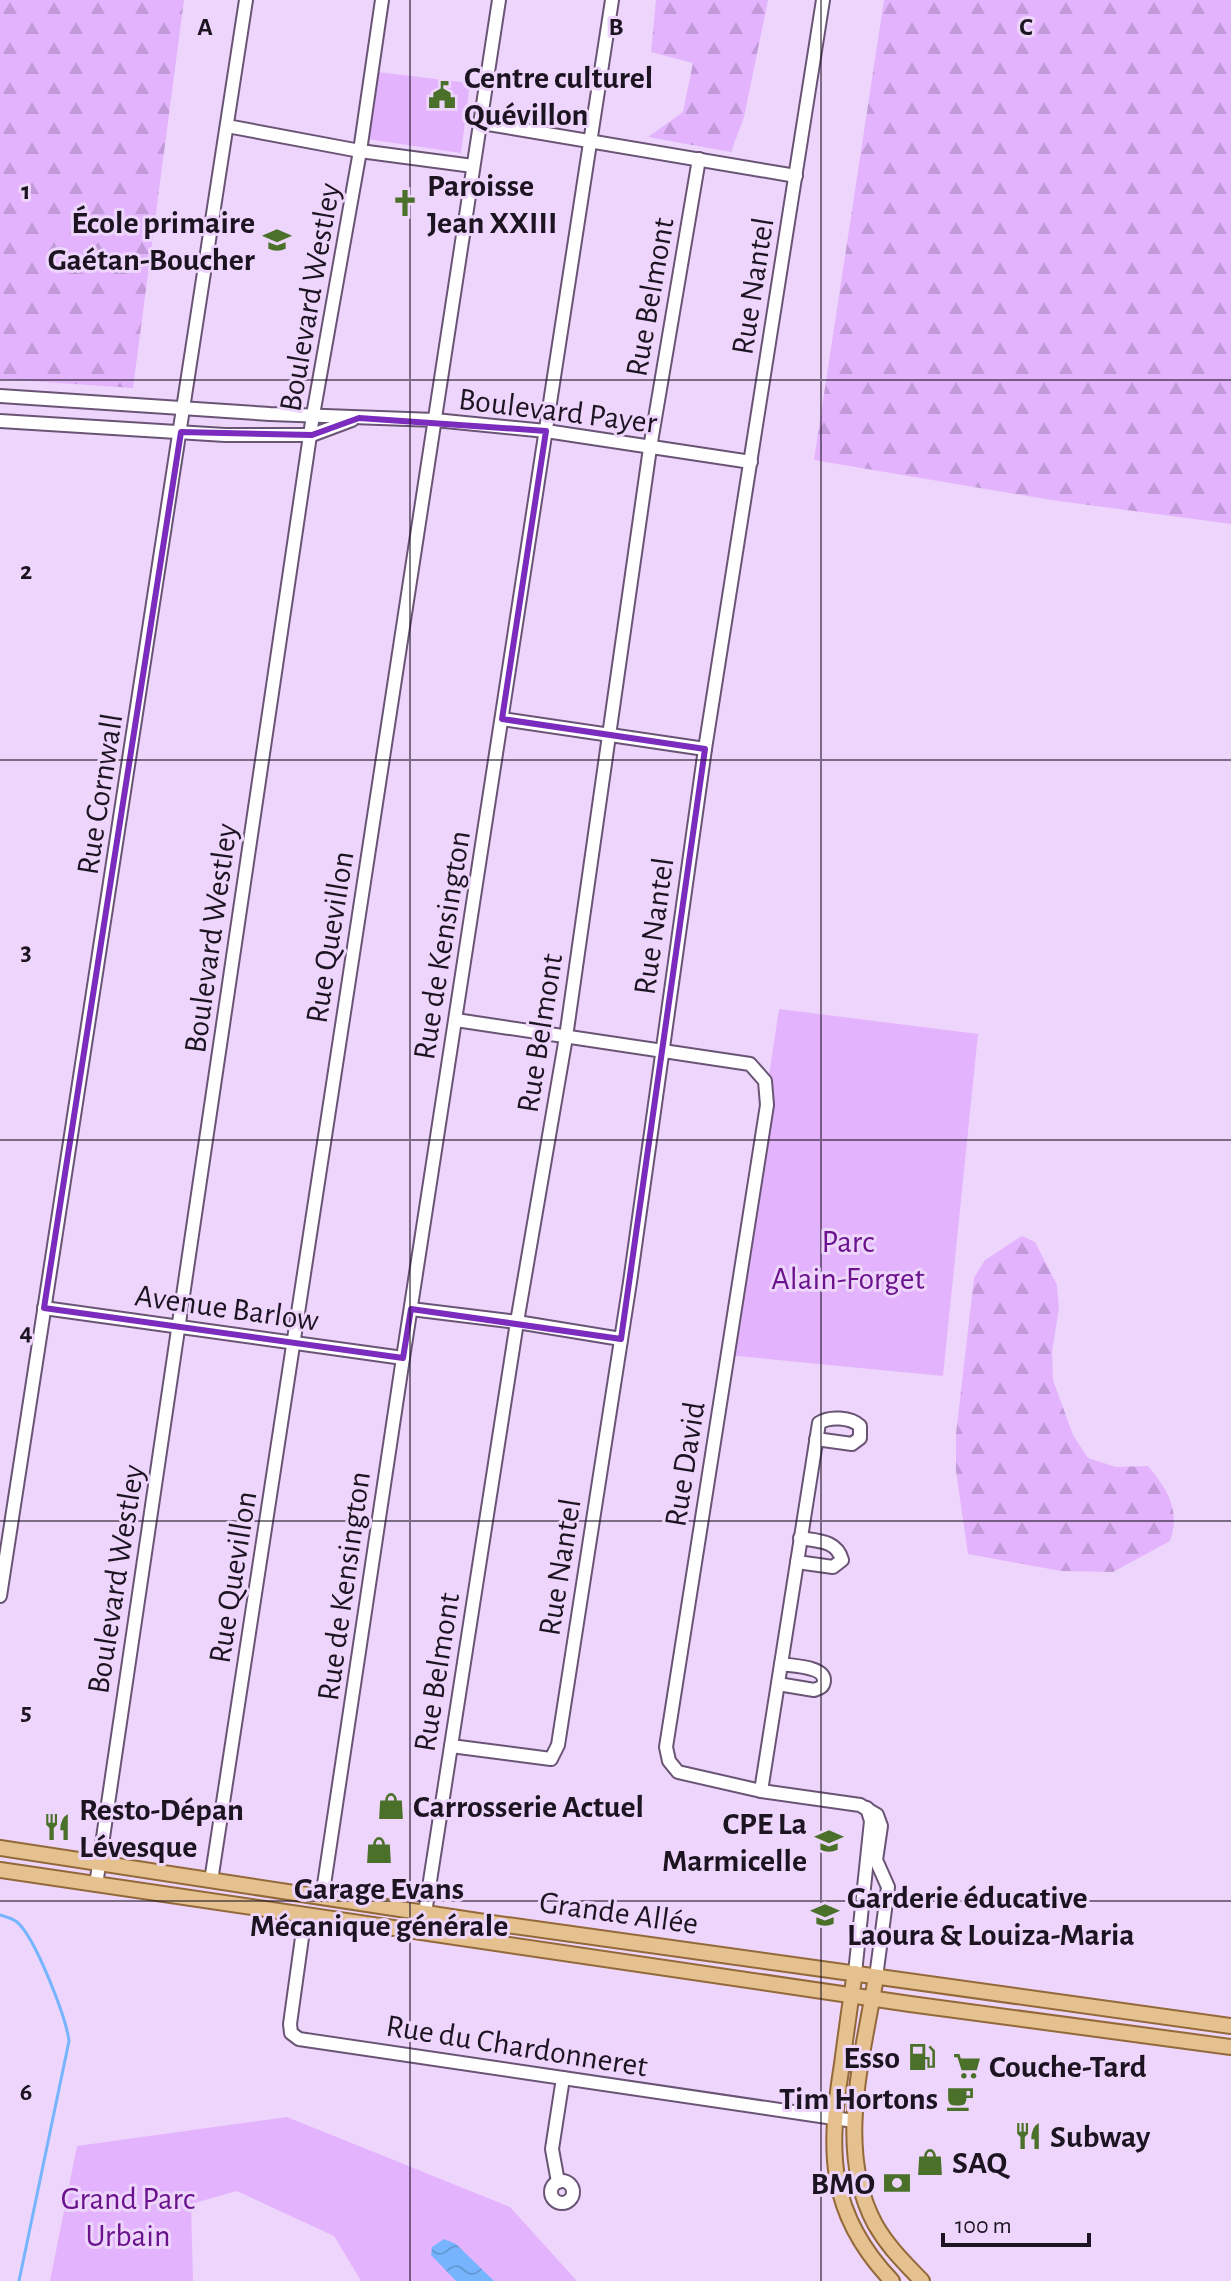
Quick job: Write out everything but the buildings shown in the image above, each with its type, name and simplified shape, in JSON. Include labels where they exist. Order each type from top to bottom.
[{"type":"main road","name":"Grande Allée","points":[[0,1848],[425,1913],[1231,2026]]},
{"type":"main road","name":"Grande Allée","points":[[0,1870],[851,1996],[1231,2047]]},
{"type":"main road","points":[[855,1973],[833,2119],[835,2169],[844,2205],[866,2249],[894,2281]]},
{"type":"main road","points":[[876,1977],[854,2121],[855,2163],[864,2198],[880,2232],[922,2281]]},
{"type":"street","name":"Rue Cornwall","points":[[0,1596],[246,0]]},
{"type":"street","name":"Boulevard Westley","points":[[96,1885],[313,415],[360,151],[382,0]]},
{"type":"street","name":"Rue Quevillon","points":[[211,1881],[499,0]]},
{"type":"street","name":"Rue de Kensington","points":[[322,1898],[612,0]]},
{"type":"street","name":"Rue Nantel","points":[[451,1746],[551,1759],[558,1745],[621,1339],[705,749],[823,0]]},
{"type":"street","points":[[482,123],[796,176]]},
{"type":"street","points":[[227,126],[360,151],[473,166]]},
{"type":"street","name":"Rue Belmont","points":[[425,1913],[517,1322],[566,1037],[650,448],[699,159]]},
{"type":"street","name":"Boulevard Payer","points":[[0,396],[184,409],[435,420],[546,431],[751,462]]},
{"type":"street","name":"Boulevard Payer","points":[[0,421],[181,432],[312,435],[359,418]]},
{"type":"street","points":[[502,719],[705,749]]},
{"type":"street","points":[[456,1020],[661,1051]]},
{"type":"street","name":"Rue David","points":[[661,1051],[750,1064],[765,1081],[767,1105],[666,1747],[669,1761],[678,1772],[761,1791],[867,1808]]},
{"type":"street","name":"Avenue Barlow","points":[[44,1308],[403,1358]]},
{"type":"street","points":[[411,1309],[621,1339]]},
{"type":"street","points":[[761,1791],[816,1439]]},
{"type":"street","points":[[797,1562],[833,1567],[842,1560],[838,1548],[829,1543],[800,1538]]},
{"type":"street","points":[[778,1684],[814,1690],[820,1688],[824,1681],[818,1671],[781,1664]]},
{"type":"street","points":[[855,1973],[871,1825],[867,1808]]},
{"type":"street","points":[[867,1808],[880,1820],[876,1860],[888,1887],[876,1977]]},
{"type":"street","name":"Rue du Chardonneret","points":[[305,1916],[290,2024],[295,2037],[854,2121]]},
{"type":"street","points":[[558,2182],[552,2149],[563,2078]]},
{"type":"street","points":[[894,2281],[910,2269]]},
{"type":"highlighted area","points":[[359,418],[546,431],[502,719],[705,749],[621,1339],[411,1309],[403,1358],[44,1308],[181,432],[312,435]]},
{"type":"green space","points":[[0,0],[184,0],[133,388],[0,379]]},
{"type":"green space","points":[[656,0],[768,0],[744,117],[731,152],[648,137],[683,112],[693,63],[651,52]]},
{"type":"green space","points":[[884,0],[1231,0],[1231,524],[1051,500],[814,460]]},
{"type":"green space","points":[[377,72],[470,83],[461,153],[367,139]]},
{"type":"green space","name":"Parc Alain-Forget","points":[[779,1009],[978,1034],[943,1376],[727,1355]]},
{"type":"green space","points":[[1022,1236],[1035,1242],[1057,1285],[1059,1308],[1052,1352],[1053,1380],[1073,1435],[1088,1458],[1116,1467],[1148,1466],[1161,1483],[1173,1510],[1170,1541],[1113,1572],[1061,1571],[968,1554],[956,1471],[956,1434],[974,1278],[985,1260]]},
{"type":"green space","name":"Grand Parc Urbain","points":[[287,2117],[510,2207],[577,2281],[361,2281],[334,2236],[237,2191],[191,2204],[193,2281],[50,2281],[77,2146]]},
{"type":"water","points":[[444,2239],[456,2244],[494,2281],[456,2281],[431,2255],[432,2247]]},
{"type":"waterway","points":[[0,1915],[17,1922],[41,1960],[69,2041],[19,2281]]},
{"type":"place","name":"Centre culturel Quévillon","points":[[442,95]]},
{"type":"place","name":"Paroisse Jean XXIII","points":[[405,203]]},
{"type":"place","name":"École primaire Gaétan-Boucher","points":[[277,240]]},
{"type":"place","name":"Carrosserie Actuel","points":[[391,1806]]},
{"type":"place","name":"Resto-Dépan Lévesque","points":[[57,1827]]},
{"type":"place","name":"CPE La Marmicelle","points":[[829,1841]]},
{"type":"place","name":"Garage Evans Mécanique générale","points":[[379,1850]]},
{"type":"place","name":"Garderie éducative Laoura & Louiza-Maria","points":[[825,1915]]},
{"type":"place","name":"Esso","points":[[922,2057]]},
{"type":"place","name":"Couche-Tard","points":[[967,2066]]},
{"type":"place","name":"Tim Hortons","points":[[960,2098]]},
{"type":"place","name":"Subway","points":[[1028,2136]]},
{"type":"place","name":"SAQ","points":[[930,2162]]},
{"type":"place","name":"BMO","points":[[897,2183]]}]
